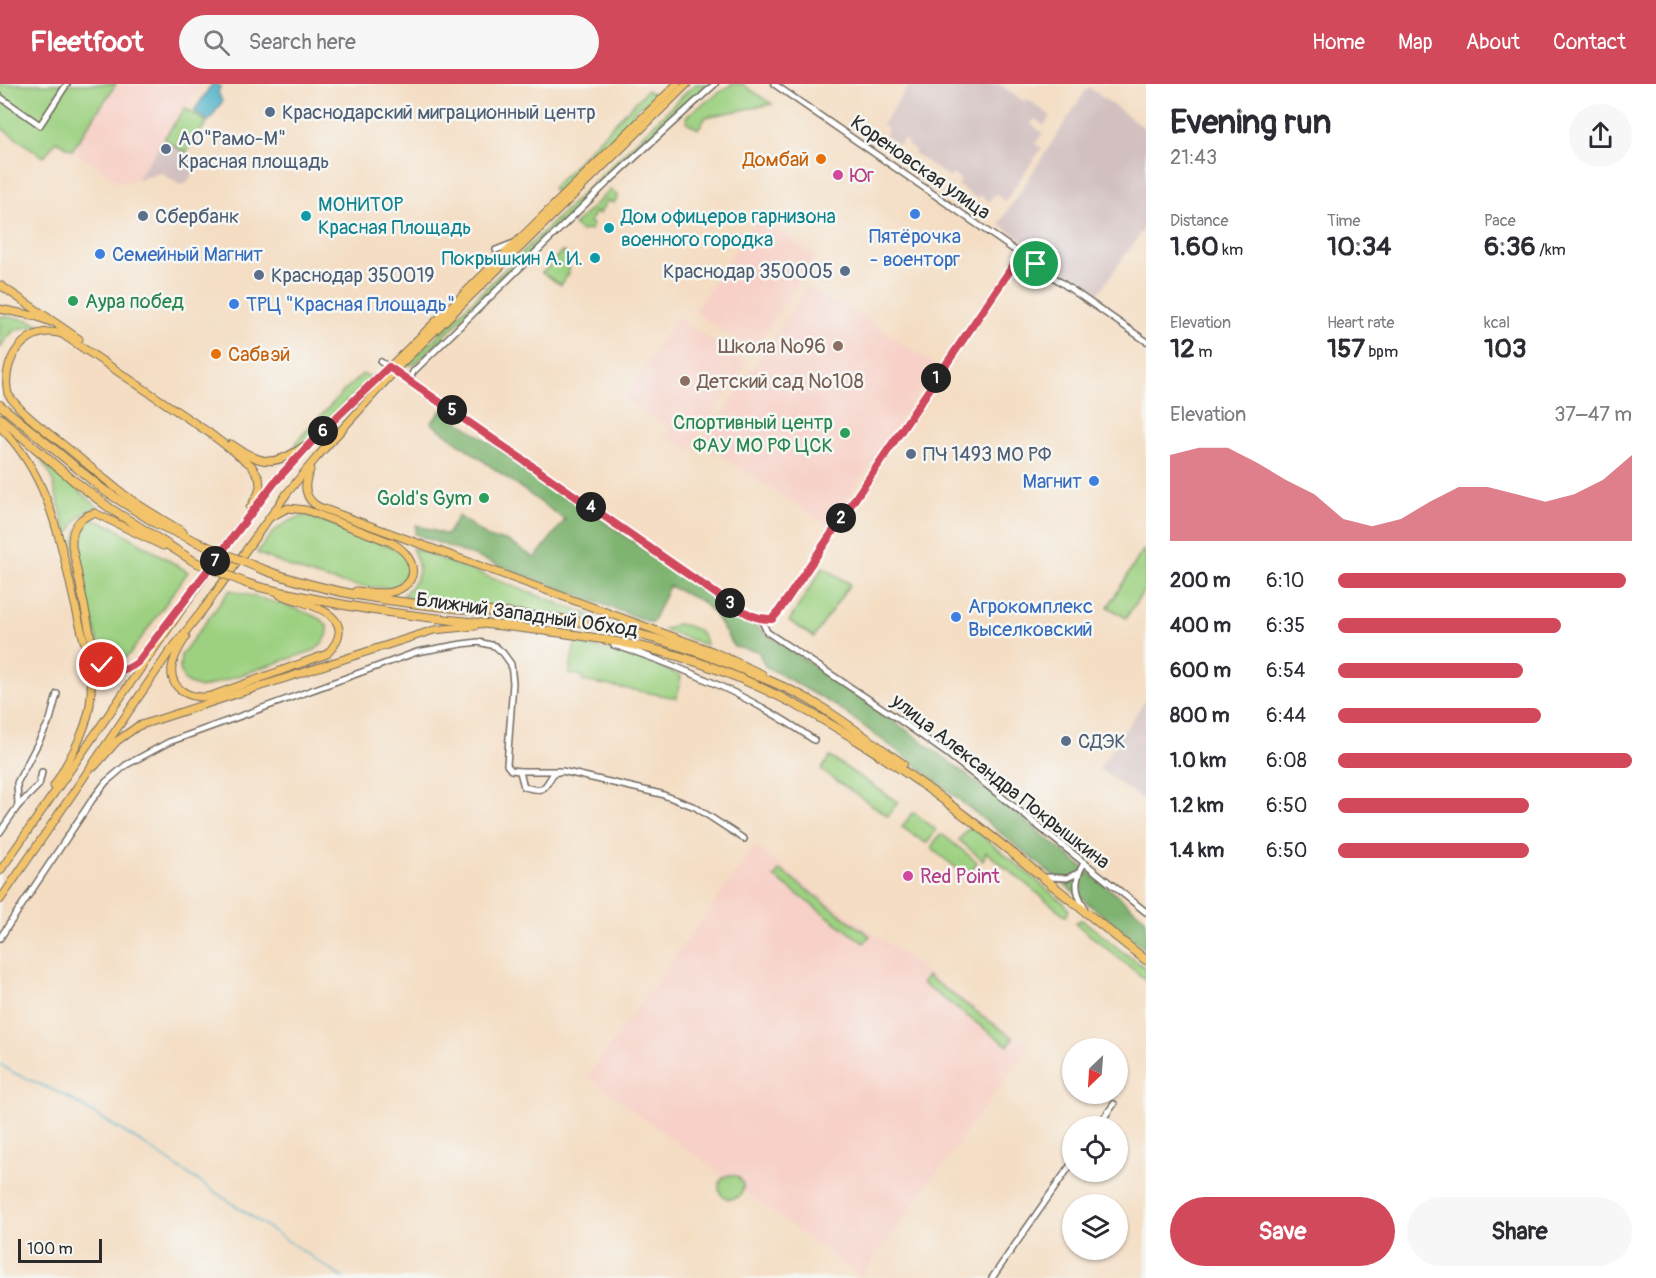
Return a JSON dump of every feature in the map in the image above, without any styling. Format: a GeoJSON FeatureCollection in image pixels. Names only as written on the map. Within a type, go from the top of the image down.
{"type":"FeatureCollection","features":[{"type":"Feature","properties":{"kind":"highway"},"geometry":{"type":"LineString","coordinates":[[0,405],[105,491],[157,524],[285,578],[372,599],[569,621],[646,636],[723,661],[790,689],[851,727],[939,791],[1146,954]]}},
{"type":"Feature","properties":{"kind":"highway","name":"Ближний Западный Обход"},"geometry":{"type":"LineString","coordinates":[[0,418],[42,455],[104,503],[185,557],[257,587],[382,611],[587,636],[684,657],[768,691],[847,735],[900,769],[994,838],[1146,960]]}},
{"type":"Feature","properties":{"kind":"main road"},"geometry":{"type":"LineString","coordinates":[[257,587],[326,611],[333,616],[338,638],[333,649],[322,657],[211,696],[190,696],[176,686],[172,676],[177,652],[264,524],[317,457],[392,369],[515,242],[677,84]]}},
{"type":"Feature","properties":{"kind":"main road"},"geometry":{"type":"LineString","coordinates":[[0,285],[251,457],[277,461],[296,452],[316,437],[392,369],[687,84]]}},
{"type":"Feature","properties":{"kind":"main road"},"geometry":{"type":"LineString","coordinates":[[0,309],[35,316],[74,335]]}},
{"type":"Feature","properties":{"kind":"main road"},"geometry":{"type":"LineString","coordinates":[[203,545],[126,495],[38,424],[14,401],[2,376],[4,364],[14,345],[34,333],[47,330],[62,334],[208,432],[251,465],[259,477],[258,494],[227,544]]}},
{"type":"Feature","properties":{"kind":"main road"},"geometry":{"type":"LineString","coordinates":[[0,427],[35,474],[47,497],[87,655],[91,682],[90,707],[80,736],[33,823]]}},
{"type":"Feature","properties":{"kind":"main road"},"geometry":{"type":"LineString","coordinates":[[0,871],[227,544],[274,483],[316,437]]}},
{"type":"Feature","properties":{"kind":"main road"},"geometry":{"type":"LineString","coordinates":[[317,457],[307,476],[305,488],[310,500],[319,507],[712,651],[741,663],[790,689]]}},
{"type":"Feature","properties":{"kind":"main road"},"geometry":{"type":"LineString","coordinates":[[264,524],[284,509],[306,510],[398,545],[407,553],[412,562],[411,576],[404,585],[396,590],[378,592],[328,590]]}},
{"type":"Feature","properties":{"kind":"main road"},"geometry":{"type":"LineString","coordinates":[[185,557],[100,514],[87,515],[78,522],[73,532],[72,546],[94,653],[100,663],[115,671],[124,670],[135,664],[201,581]]}},
{"type":"Feature","properties":{"kind":"main road"},"geometry":{"type":"LineString","coordinates":[[0,900],[168,654],[205,608]]}},
{"type":"Feature","properties":{"kind":"main road"},"geometry":{"type":"LineString","coordinates":[[68,798],[112,746],[138,726],[434,630],[500,625]]}},
{"type":"Feature","properties":{"kind":"street"},"geometry":{"type":"LineString","coordinates":[[0,97],[40,125],[67,84]]}},
{"type":"Feature","properties":{"kind":"street"},"geometry":{"type":"LineString","coordinates":[[410,381],[413,372],[474,311],[638,154],[715,84]]}},
{"type":"Feature","properties":{"kind":"street","name":"Кореновская улица"},"geometry":{"type":"LineString","coordinates":[[774,84],[1146,341]]}},
{"type":"Feature","properties":{"kind":"street"},"geometry":{"type":"LineString","coordinates":[[496,250],[515,242]]}},
{"type":"Feature","properties":{"kind":"street"},"geometry":{"type":"LineString","coordinates":[[761,620],[772,619],[779,611],[1021,254]]}},
{"type":"Feature","properties":{"kind":"street","name":"улица Александра Покрышкина"},"geometry":{"type":"LineString","coordinates":[[381,362],[725,600],[761,620],[767,632],[949,755],[1146,912]]}},
{"type":"Feature","properties":{"kind":"street"},"geometry":{"type":"LineString","coordinates":[[587,636],[679,667],[799,729],[814,740]]}},
{"type":"Feature","properties":{"kind":"street"},"geometry":{"type":"LineString","coordinates":[[0,938],[92,800],[106,782],[126,765],[169,742],[417,652],[478,642],[489,644],[503,653],[511,664],[513,683],[507,765],[511,770],[562,771],[650,791],[682,801],[708,814],[744,839]]}},
{"type":"Feature","properties":{"kind":"street"},"geometry":{"type":"LineString","coordinates":[[18,806],[17,783],[50,720],[57,694]]}},
{"type":"Feature","properties":{"kind":"street"},"geometry":{"type":"LineString","coordinates":[[520,771],[524,787],[544,789],[554,774],[562,771]]}},
{"type":"Feature","properties":{"kind":"street"},"geometry":{"type":"LineString","coordinates":[[0,832],[18,806],[39,784],[42,772]]}},
{"type":"Feature","properties":{"kind":"street"},"geometry":{"type":"LineString","coordinates":[[1084,863],[1078,873],[1076,885],[1079,898],[1084,906]]}},
{"type":"Feature","properties":{"kind":"street"},"geometry":{"type":"LineString","coordinates":[[1048,877],[1067,878],[1078,873]]}},
{"type":"Feature","properties":{"kind":"street"},"geometry":{"type":"LineString","coordinates":[[1105,1116],[1114,1104]]}},
{"type":"Feature","properties":{"kind":"street"},"geometry":{"type":"LineString","coordinates":[[992,1278],[1062,1177]]}},
{"type":"Feature","properties":{"kind":"shaded area"},"geometry":{"type":"Polygon","coordinates":[[[117,84],[202,84],[137,178],[121,183],[72,150],[117,84]]]}},
{"type":"Feature","properties":{"kind":"shaded area"},"geometry":{"type":"Polygon","coordinates":[[[910,84],[999,84],[1025,102],[1027,99],[1051,116],[1044,126],[1035,119],[1031,124],[1043,133],[1035,144],[1042,148],[1005,201],[995,194],[989,202],[980,195],[977,198],[958,186],[961,180],[953,174],[950,178],[914,153],[916,151],[906,144],[908,142],[904,139],[899,145],[885,135],[888,129],[882,125],[910,84]]]}},
{"type":"Feature","properties":{"kind":"shaded area"},"geometry":{"type":"Polygon","coordinates":[[[1088,87],[1146,129],[1146,226],[1098,294],[999,224],[1088,87]]]}},
{"type":"Feature","properties":{"kind":"shaded area"},"geometry":{"type":"Polygon","coordinates":[[[164,139],[200,163],[186,184],[180,185],[160,172],[137,178],[164,139]]]}},
{"type":"Feature","properties":{"kind":"shaded area"},"geometry":{"type":"Polygon","coordinates":[[[757,217],[816,256],[753,351],[694,312],[757,217]]]}},
{"type":"Feature","properties":{"kind":"shaded area"},"geometry":{"type":"Polygon","coordinates":[[[810,287],[837,305],[840,301],[935,365],[934,370],[829,526],[703,443],[806,288],[810,287]]]}},
{"type":"Feature","properties":{"kind":"shaded area","name":"Детский сад №108"},"geometry":{"type":"Polygon","coordinates":[[[677,317],[747,363],[689,450],[665,435],[669,429],[667,427],[623,399],[677,317]]]}},
{"type":"Feature","properties":{"kind":"shaded area"},"geometry":{"type":"Polygon","coordinates":[[[1146,699],[1146,802],[1099,769],[1146,699]]]}},
{"type":"Feature","properties":{"kind":"shaded area"},"geometry":{"type":"Polygon","coordinates":[[[755,847],[1029,1046],[861,1277],[587,1077],[755,847]]]}},
{"type":"Feature","properties":{"kind":"green space"},"geometry":{"type":"Polygon","coordinates":[[[0,84],[116,84],[72,150],[56,141],[44,157],[0,127],[0,84]]]}},
{"type":"Feature","properties":{"kind":"green space"},"geometry":{"type":"Polygon","coordinates":[[[695,84],[707,84],[701,95],[676,112],[414,365],[407,365],[695,84]]]}},
{"type":"Feature","properties":{"kind":"green space"},"geometry":{"type":"Polygon","coordinates":[[[732,84],[742,84],[772,104],[706,117],[698,129],[687,122],[686,117],[690,113],[732,84]]]}},
{"type":"Feature","properties":{"kind":"green space"},"geometry":{"type":"Polygon","coordinates":[[[647,90],[655,95],[653,102],[637,108],[629,123],[561,192],[555,191],[552,188],[647,90]]]}},
{"type":"Feature","properties":{"kind":"green space"},"geometry":{"type":"Polygon","coordinates":[[[185,108],[207,122],[186,153],[164,139],[185,108]]]}},
{"type":"Feature","properties":{"kind":"green space"},"geometry":{"type":"Polygon","coordinates":[[[610,190],[618,196],[614,203],[607,201],[599,214],[595,212],[589,222],[593,225],[590,230],[580,231],[574,225],[610,190]]]}},
{"type":"Feature","properties":{"kind":"green space"},"geometry":{"type":"Polygon","coordinates":[[[561,252],[565,252],[569,273],[561,285],[542,273],[561,252]]]}},
{"type":"Feature","properties":{"kind":"green space"},"geometry":{"type":"Polygon","coordinates":[[[0,316],[25,319],[44,326],[18,329],[8,336],[0,349],[0,316]]]}},
{"type":"Feature","properties":{"kind":"green space"},"geometry":{"type":"Polygon","coordinates":[[[362,374],[370,377],[375,375],[301,446],[282,456],[294,448],[298,440],[362,374]]]}},
{"type":"Feature","properties":{"kind":"green space"},"geometry":{"type":"Polygon","coordinates":[[[442,410],[915,736],[995,796],[1146,919],[1146,950],[911,761],[836,706],[765,666],[758,651],[734,647],[715,615],[701,601],[669,586],[652,623],[415,534],[416,525],[447,535],[458,516],[491,539],[506,540],[535,558],[565,520],[431,423],[442,410]]]}},
{"type":"Feature","properties":{"kind":"green space"},"geometry":{"type":"Polygon","coordinates":[[[39,457],[99,508],[83,514],[68,538],[51,475],[39,457]]]}},
{"type":"Feature","properties":{"kind":"green space"},"geometry":{"type":"Polygon","coordinates":[[[307,515],[399,550],[405,556],[409,569],[402,581],[395,587],[342,583],[290,567],[257,553],[283,524],[307,515]]]}},
{"type":"Feature","properties":{"kind":"green space"},"geometry":{"type":"Polygon","coordinates":[[[91,519],[112,526],[188,572],[130,654],[122,660],[100,651],[74,543],[78,529],[91,519]]]}},
{"type":"Feature","properties":{"kind":"green space"},"geometry":{"type":"Polygon","coordinates":[[[412,548],[600,619],[409,598],[403,595],[417,579],[419,569],[412,548]]]}},
{"type":"Feature","properties":{"kind":"green space"},"geometry":{"type":"Polygon","coordinates":[[[1143,550],[1146,552],[1146,587],[1126,618],[1108,607],[1143,550]]]}},
{"type":"Feature","properties":{"kind":"green space"},"geometry":{"type":"Polygon","coordinates":[[[823,567],[850,584],[814,637],[789,621],[823,567]]]}},
{"type":"Feature","properties":{"kind":"green space"},"geometry":{"type":"Polygon","coordinates":[[[230,590],[308,613],[324,622],[328,633],[315,650],[201,688],[189,684],[184,680],[180,669],[181,655],[230,590]]]}},
{"type":"Feature","properties":{"kind":"green space"},"geometry":{"type":"Polygon","coordinates":[[[677,624],[700,632],[706,645],[664,630],[677,624]]]}},
{"type":"Feature","properties":{"kind":"green space"},"geometry":{"type":"Polygon","coordinates":[[[575,643],[645,660],[681,676],[677,698],[582,681],[583,676],[569,674],[575,643]]]}},
{"type":"Feature","properties":{"kind":"green space"},"geometry":{"type":"Polygon","coordinates":[[[830,757],[898,802],[888,816],[821,770],[830,757]]]}},
{"type":"Feature","properties":{"kind":"green space"},"geometry":{"type":"Polygon","coordinates":[[[912,813],[935,829],[927,843],[902,827],[912,813]]]}},
{"type":"Feature","properties":{"kind":"green space"},"geometry":{"type":"Polygon","coordinates":[[[970,826],[1065,904],[1069,910],[1066,916],[986,852],[983,860],[959,840],[970,826]]]}},
{"type":"Feature","properties":{"kind":"green space"},"geometry":{"type":"Polygon","coordinates":[[[943,835],[977,862],[968,877],[932,849],[939,836],[943,835]]]}},
{"type":"Feature","properties":{"kind":"green space"},"geometry":{"type":"Polygon","coordinates":[[[780,870],[870,936],[864,943],[774,877],[780,870]]]}},
{"type":"Feature","properties":{"kind":"green space"},"geometry":{"type":"Polygon","coordinates":[[[1080,920],[1146,968],[1146,980],[1075,923],[1080,920]]]}},
{"type":"Feature","properties":{"kind":"green space"},"geometry":{"type":"Polygon","coordinates":[[[927,976],[1013,1038],[1008,1046],[922,983],[927,976]]]}},
{"type":"Feature","properties":{"kind":"green space"},"geometry":{"type":"Polygon","coordinates":[[[731,1175],[736,1176],[742,1182],[742,1192],[736,1198],[731,1199],[726,1198],[720,1192],[719,1187],[720,1182],[726,1176],[731,1175]]]}},
{"type":"Feature","properties":{"kind":"water"},"geometry":{"type":"Polygon","coordinates":[[[212,84],[221,86],[218,91],[222,102],[209,121],[194,111],[212,84]]]}},
{"type":"Feature","properties":{"kind":"waterway"},"geometry":{"type":"LineString","coordinates":[[0,1064],[12,1072],[64,1095],[145,1145],[343,1278]]}},
{"type":"Feature","properties":{"kind":"place","name":"Краснодарский миграционный центр"},"geometry":{"type":"Point","coordinates":[270,112]}},
{"type":"Feature","properties":{"kind":"place","name":"АО\"Рамо-М\" Красная площадь"},"geometry":{"type":"Point","coordinates":[166,149]}},
{"type":"Feature","properties":{"kind":"place","name":"Домбай"},"geometry":{"type":"Point","coordinates":[821,159]}},
{"type":"Feature","properties":{"kind":"place","name":"Юг"},"geometry":{"type":"Point","coordinates":[838,175]}},
{"type":"Feature","properties":{"kind":"place","name":"Пятёрочка - военторг"},"geometry":{"type":"Point","coordinates":[915,214]}},
{"type":"Feature","properties":{"kind":"place","name":"Сбербанк"},"geometry":{"type":"Point","coordinates":[143,216]}},
{"type":"Feature","properties":{"kind":"place","name":"МОНИТОР Красная Площадь"},"geometry":{"type":"Point","coordinates":[306,216]}},
{"type":"Feature","properties":{"kind":"place","name":"Дом офицеров гарнизона военного городка"},"geometry":{"type":"Point","coordinates":[609,228]}},
{"type":"Feature","properties":{"kind":"place","name":"Семейный Магнит"},"geometry":{"type":"Point","coordinates":[100,254]}},
{"type":"Feature","properties":{"kind":"place","name":"Покрышкин А. И."},"geometry":{"type":"Point","coordinates":[595,258]}},
{"type":"Feature","properties":{"kind":"place","name":"Краснодар 350005"},"geometry":{"type":"Point","coordinates":[845,271]}},
{"type":"Feature","properties":{"kind":"place","name":"Краснодар 350019"},"geometry":{"type":"Point","coordinates":[259,275]}},
{"type":"Feature","properties":{"kind":"place","name":"Аура побед"},"geometry":{"type":"Point","coordinates":[73,301]}},
{"type":"Feature","properties":{"kind":"place","name":"ТРЦ \"Красная Площадь\""},"geometry":{"type":"Point","coordinates":[234,304]}},
{"type":"Feature","properties":{"kind":"place","name":"Школа №96"},"geometry":{"type":"Point","coordinates":[838,346]}},
{"type":"Feature","properties":{"kind":"place","name":"Сабвэй"},"geometry":{"type":"Point","coordinates":[216,354]}},
{"type":"Feature","properties":{"kind":"place","name":"Детский сад №108"},"geometry":{"type":"Point","coordinates":[685,381]}},
{"type":"Feature","properties":{"kind":"place","name":"Спортивный центр ФАУ МО РФ ЦСК"},"geometry":{"type":"Point","coordinates":[845,433]}},
{"type":"Feature","properties":{"kind":"place","name":"ПЧ 1493 МО РФ"},"geometry":{"type":"Point","coordinates":[911,454]}},
{"type":"Feature","properties":{"kind":"place","name":"Магнит"},"geometry":{"type":"Point","coordinates":[1094,481]}},
{"type":"Feature","properties":{"kind":"place","name":"Gold's Gym"},"geometry":{"type":"Point","coordinates":[484,498]}},
{"type":"Feature","properties":{"kind":"place","name":"Агрокомплекс Выселковский"},"geometry":{"type":"Point","coordinates":[956,617]}},
{"type":"Feature","properties":{"kind":"place","name":"СДЭК"},"geometry":{"type":"Point","coordinates":[1066,741]}},
{"type":"Feature","properties":{"kind":"place","name":"Red Point"},"geometry":{"type":"Point","coordinates":[908,876]}},
{"type":"Feature","properties":{"kind":"route"},"geometry":{"type":"LineString","coordinates":[[102,665],[115,671],[130,668],[138,662],[274,483],[316,437],[389,367],[725,600],[761,620],[772,619],[1021,254],[1036,264]]}}]}
